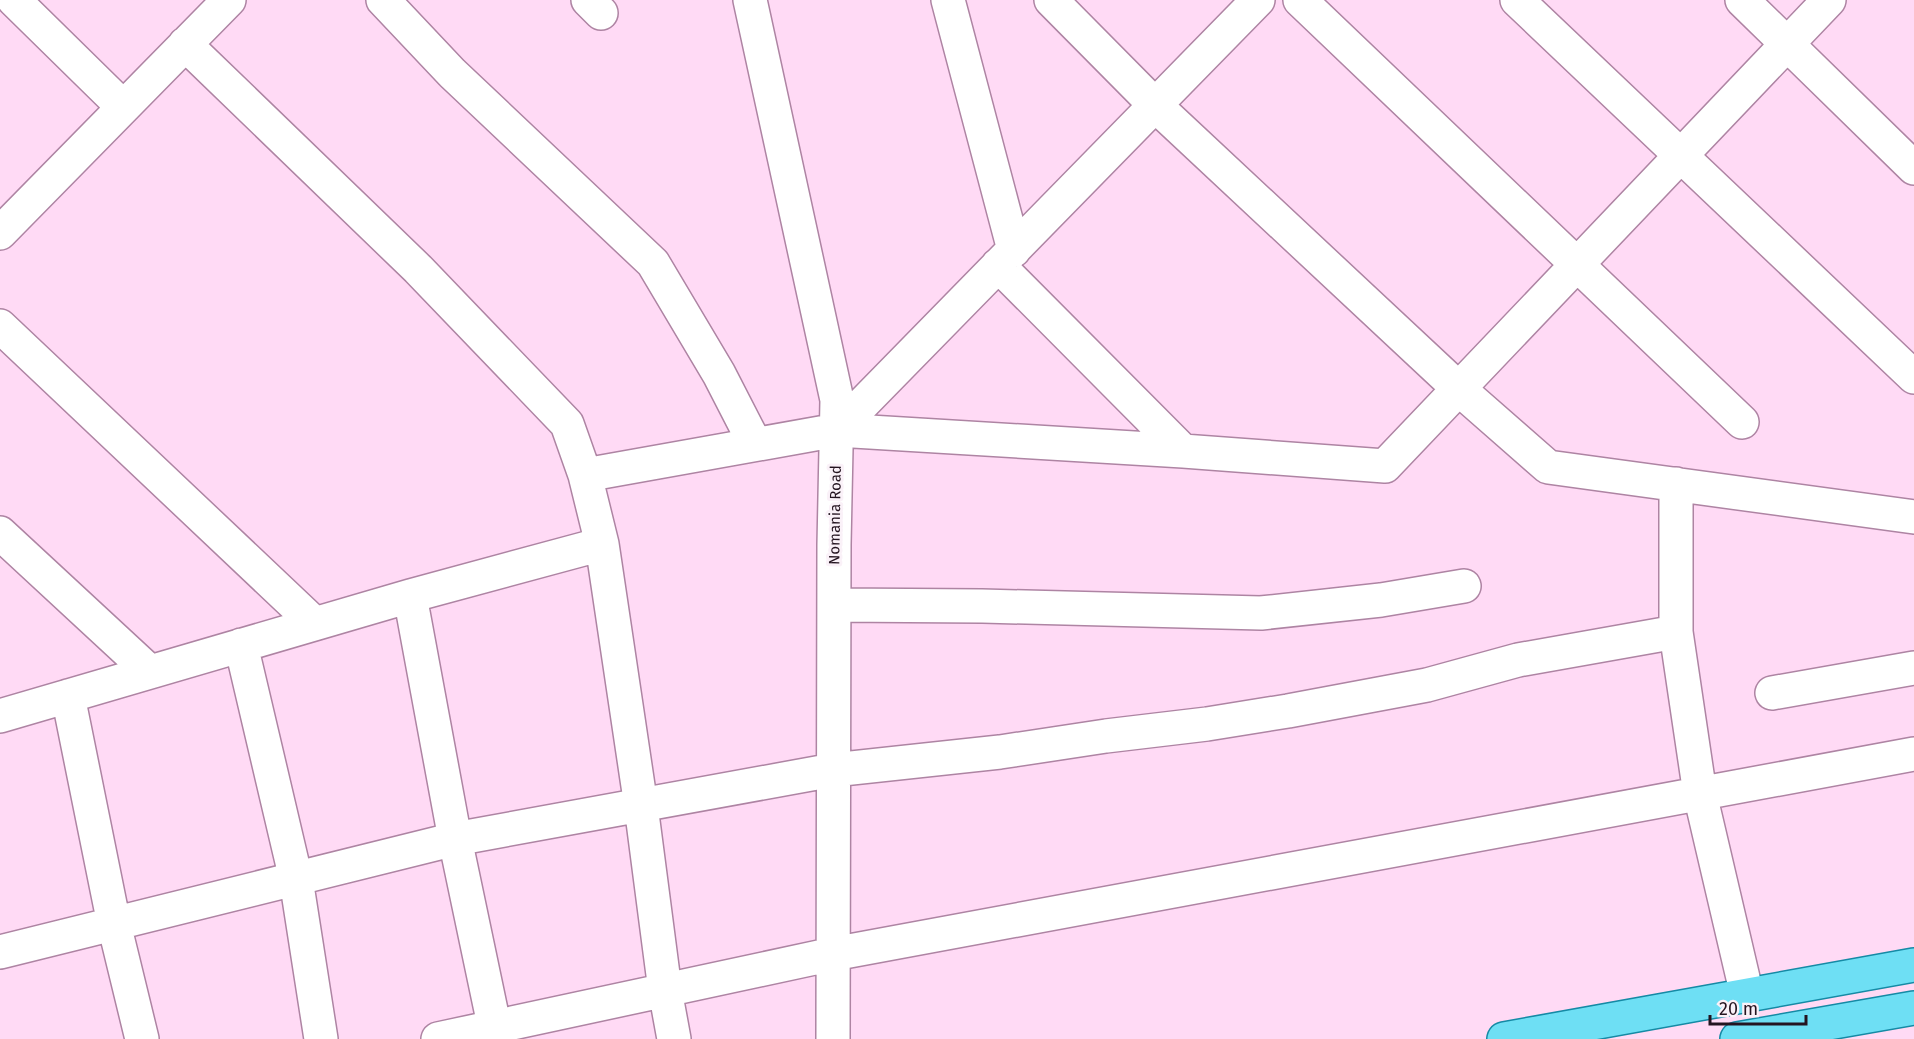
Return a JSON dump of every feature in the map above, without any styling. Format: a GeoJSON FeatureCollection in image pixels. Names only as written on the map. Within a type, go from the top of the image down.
{"type":"FeatureCollection","features":[{"type":"Feature","properties":{"kind":"main road"},"geometry":{"type":"LineString","coordinates":[[1504,1039],[1914,965]]}},
{"type":"Feature","properties":{"kind":"main road"},"geometry":{"type":"LineString","coordinates":[[1737,1039],[1839,1031],[1914,1008]]}},
{"type":"Feature","properties":{"kind":"street"},"geometry":{"type":"LineString","coordinates":[[0,6],[6,0]]}},
{"type":"Feature","properties":{"kind":"street"},"geometry":{"type":"LineString","coordinates":[[14,0],[123,107]]}},
{"type":"Feature","properties":{"kind":"street"},"geometry":{"type":"LineString","coordinates":[[7,214],[123,107],[229,0]]}},
{"type":"Feature","properties":{"kind":"street"},"geometry":{"type":"LineString","coordinates":[[383,0],[452,73],[652,263],[719,374],[755,444]]}},
{"type":"Feature","properties":{"kind":"street","name":"Nomania Road"},"geometry":{"type":"LineString","coordinates":[[750,0],[837,399],[833,1039]]}},
{"type":"Feature","properties":{"kind":"street"},"geometry":{"type":"LineString","coordinates":[[948,0],[1006,258],[1183,451]]}},
{"type":"Feature","properties":{"kind":"street"},"geometry":{"type":"LineString","coordinates":[[1051,0],[1155,105],[1459,389],[1548,466],[1914,518]]}},
{"type":"Feature","properties":{"kind":"street"},"geometry":{"type":"LineString","coordinates":[[837,430],[1258,0]]}},
{"type":"Feature","properties":{"kind":"street"},"geometry":{"type":"LineString","coordinates":[[1300,0],[1742,422]]}},
{"type":"Feature","properties":{"kind":"street"},"geometry":{"type":"LineString","coordinates":[[1517,0],[1914,376]]}},
{"type":"Feature","properties":{"kind":"street"},"geometry":{"type":"LineString","coordinates":[[1742,0],[1914,168]]}},
{"type":"Feature","properties":{"kind":"street"},"geometry":{"type":"LineString","coordinates":[[585,475],[837,430],[1385,466],[1829,0]]}},
{"type":"Feature","properties":{"kind":"street"},"geometry":{"type":"LineString","coordinates":[[185,44],[418,269],[567,424],[585,475],[602,544],[641,806],[665,990],[674,1039]]}},
{"type":"Feature","properties":{"kind":"street"},"geometry":{"type":"LineString","coordinates":[[0,326],[314,623]]}},
{"type":"Feature","properties":{"kind":"street"},"geometry":{"type":"LineString","coordinates":[[1676,484],[1676,632],[1700,794],[1747,995]]}},
{"type":"Feature","properties":{"kind":"street"},"geometry":{"type":"LineString","coordinates":[[0,533],[149,671]]}},
{"type":"Feature","properties":{"kind":"street"},"geometry":{"type":"LineString","coordinates":[[0,716],[314,623],[602,544]]}},
{"type":"Feature","properties":{"kind":"street"},"geometry":{"type":"LineString","coordinates":[[834,605],[1261,613],[1381,600],[1464,586]]}},
{"type":"Feature","properties":{"kind":"street"},"geometry":{"type":"LineString","coordinates":[[410,596],[455,839],[496,1033]]}},
{"type":"Feature","properties":{"kind":"street"},"geometry":{"type":"LineString","coordinates":[[0,952],[455,839],[833,770],[1000,752],[1207,724],[1428,685],[1518,660],[1676,632]]}},
{"type":"Feature","properties":{"kind":"street"},"geometry":{"type":"LineString","coordinates":[[242,645],[296,879],[321,1039]]}},
{"type":"Feature","properties":{"kind":"street"},"geometry":{"type":"LineString","coordinates":[[1772,693],[1914,668]]}},
{"type":"Feature","properties":{"kind":"street"},"geometry":{"type":"LineString","coordinates":[[68,696],[114,924],[142,1039]]}},
{"type":"Feature","properties":{"kind":"street"},"geometry":{"type":"LineString","coordinates":[[438,1039],[496,1033],[665,990],[833,954],[1914,754]]}}]}
